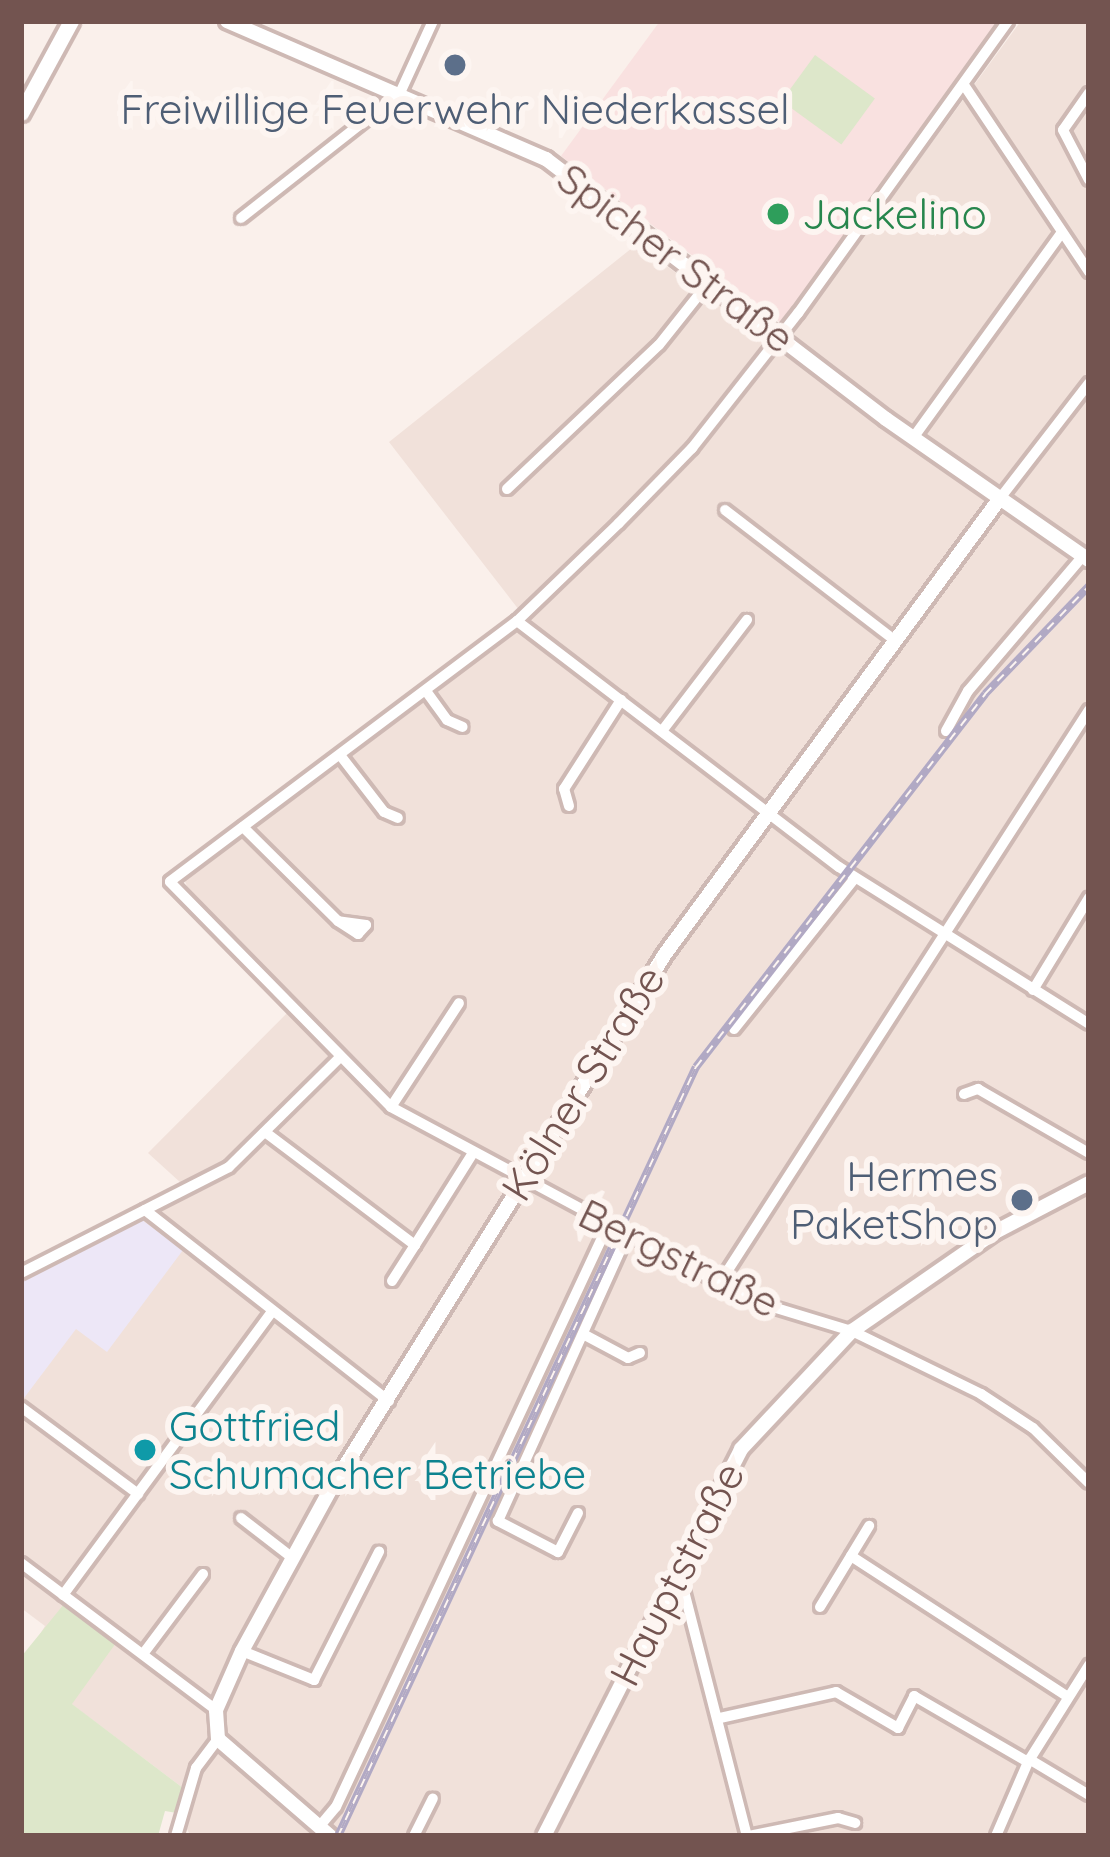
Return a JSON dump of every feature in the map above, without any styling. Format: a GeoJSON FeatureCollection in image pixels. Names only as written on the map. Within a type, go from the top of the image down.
{"type":"FeatureCollection","features":[{"type":"Feature","properties":{"kind":"main road"},"geometry":{"type":"LineString","coordinates":[[21,113],[71,21]]}},
{"type":"Feature","properties":{"kind":"street","name":"Spicher Straße"},"geometry":{"type":"LineString","coordinates":[[227,21],[546,159],[913,438],[1086,558]]}},
{"type":"Feature","properties":{"kind":"street"},"geometry":{"type":"LineString","coordinates":[[242,218],[400,93],[434,21]]}},
{"type":"Feature","properties":{"kind":"street"},"geometry":{"type":"LineString","coordinates":[[338,921],[244,827],[517,620],[692,448],[780,336],[1008,21]]}},
{"type":"Feature","properties":{"kind":"street"},"geometry":{"type":"LineString","coordinates":[[964,85],[1089,272]]}},
{"type":"Feature","properties":{"kind":"street"},"geometry":{"type":"LineString","coordinates":[[1089,93],[1063,130],[1089,180]]}},
{"type":"Feature","properties":{"kind":"street"},"geometry":{"type":"LineString","coordinates":[[913,438],[1062,232]]}},
{"type":"Feature","properties":{"kind":"street"},"geometry":{"type":"LineString","coordinates":[[507,489],[659,345],[709,282]]}},
{"type":"Feature","properties":{"kind":"street","name":"Kölner Straße"},"geometry":{"type":"LineString","coordinates":[[218,1739],[216,1710],[290,1556],[524,1180],[764,810],[1089,383]]}},
{"type":"Feature","properties":{"kind":"street"},"geometry":{"type":"LineString","coordinates":[[725,511],[893,639]]}},
{"type":"Feature","properties":{"kind":"street"},"geometry":{"type":"LineString","coordinates":[[946,731],[968,691],[1086,558]]}},
{"type":"Feature","properties":{"kind":"street"},"geometry":{"type":"LineString","coordinates":[[517,620],[855,878],[1089,1024]]}},
{"type":"Feature","properties":{"kind":"street"},"geometry":{"type":"LineString","coordinates":[[662,731],[747,620]]}},
{"type":"Feature","properties":{"kind":"street"},"geometry":{"type":"LineString","coordinates":[[425,691],[447,721],[463,727]]}},
{"type":"Feature","properties":{"kind":"street"},"geometry":{"type":"LineString","coordinates":[[569,806],[564,789],[621,700]]}},
{"type":"Feature","properties":{"kind":"street"},"geometry":{"type":"LineString","coordinates":[[719,1285],[1089,710]]}},
{"type":"Feature","properties":{"kind":"street"},"geometry":{"type":"LineString","coordinates":[[340,755],[384,812],[398,818]]}},
{"type":"Feature","properties":{"kind":"street","name":"Bergstraße"},"geometry":{"type":"LineString","coordinates":[[244,827],[170,882],[391,1107],[719,1285],[852,1331],[981,1394],[1033,1428],[1089,1483]]}},
{"type":"Feature","properties":{"kind":"street"},"geometry":{"type":"LineString","coordinates":[[734,1029],[855,878]]}},
{"type":"Feature","properties":{"kind":"street"},"geometry":{"type":"LineString","coordinates":[[1033,990],[1089,898]]}},
{"type":"Feature","properties":{"kind":"street"},"geometry":{"type":"LineString","coordinates":[[391,1107],[459,1003]]}},
{"type":"Feature","properties":{"kind":"street"},"geometry":{"type":"LineString","coordinates":[[21,1273],[229,1167],[339,1058]]}},
{"type":"Feature","properties":{"kind":"street"},"geometry":{"type":"LineString","coordinates":[[964,1094],[978,1089],[1089,1153]]}},
{"type":"Feature","properties":{"kind":"street"},"geometry":{"type":"LineString","coordinates":[[265,1132],[416,1245]]}},
{"type":"Feature","properties":{"kind":"street"},"geometry":{"type":"LineString","coordinates":[[392,1281],[473,1153]]}},
{"type":"Feature","properties":{"kind":"street","name":"Hauptstraße"},"geometry":{"type":"LineString","coordinates":[[544,1836],[741,1450],[852,1331],[994,1232],[1089,1183]]}},
{"type":"Feature","properties":{"kind":"street"},"geometry":{"type":"LineString","coordinates":[[145,1210],[389,1401]]}},
{"type":"Feature","properties":{"kind":"street"},"geometry":{"type":"LineString","coordinates":[[176,1836],[196,1768],[218,1739],[324,1832],[608,1225]]}},
{"type":"Feature","properties":{"kind":"street"},"geometry":{"type":"LineString","coordinates":[[578,1514],[558,1552],[498,1522],[627,1235]]}},
{"type":"Feature","properties":{"kind":"street"},"geometry":{"type":"LineString","coordinates":[[62,1595],[272,1312]]}},
{"type":"Feature","properties":{"kind":"street"},"geometry":{"type":"LineString","coordinates":[[584,1334],[628,1358],[640,1353]]}},
{"type":"Feature","properties":{"kind":"street"},"geometry":{"type":"LineString","coordinates":[[21,1429],[26,1410],[138,1494]]}},
{"type":"Feature","properties":{"kind":"street"},"geometry":{"type":"LineString","coordinates":[[241,1518],[290,1556]]}},
{"type":"Feature","properties":{"kind":"street"},"geometry":{"type":"LineString","coordinates":[[820,1607],[869,1526]]}},
{"type":"Feature","properties":{"kind":"street"},"geometry":{"type":"LineString","coordinates":[[242,1651],[314,1680],[379,1552]]}},
{"type":"Feature","properties":{"kind":"street"},"geometry":{"type":"LineString","coordinates":[[851,1556],[1066,1695]]}},
{"type":"Feature","properties":{"kind":"street"},"geometry":{"type":"LineString","coordinates":[[21,1563],[216,1710]]}},
{"type":"Feature","properties":{"kind":"street"},"geometry":{"type":"LineString","coordinates":[[143,1654],[203,1574]]}},
{"type":"Feature","properties":{"kind":"street"},"geometry":{"type":"LineString","coordinates":[[672,1580],[684,1591],[748,1836],[838,1818],[855,1822]]}},
{"type":"Feature","properties":{"kind":"street"},"geometry":{"type":"LineString","coordinates":[[995,1836],[1028,1761],[1089,1665]]}},
{"type":"Feature","properties":{"kind":"street"},"geometry":{"type":"LineString","coordinates":[[720,1718],[836,1692],[898,1728],[914,1696],[1089,1795]]}},
{"type":"Feature","properties":{"kind":"street"},"geometry":{"type":"LineString","coordinates":[[414,1836],[434,1798]]}},
{"type":"Feature","properties":{"kind":"shaded area"},"geometry":{"type":"Polygon","coordinates":[[[660,21],[1000,21],[781,323],[561,156],[660,21]]]}},
{"type":"Feature","properties":{"kind":"shaded area"},"geometry":{"type":"Polygon","coordinates":[[[1021,21],[1089,21],[1089,1836],[191,1836],[177,1813],[183,1788],[21,1666],[45,1626],[21,1608],[21,1277],[192,1193],[148,1153],[295,1005],[194,903],[184,879],[519,610],[389,442],[637,244],[780,350],[1021,21]]]}},
{"type":"Feature","properties":{"kind":"shaded area"},"geometry":{"type":"Polygon","coordinates":[[[138,1217],[183,1250],[107,1352],[76,1329],[21,1402],[21,1277],[138,1217]]]}},
{"type":"Feature","properties":{"kind":"green space"},"geometry":{"type":"Polygon","coordinates":[[[815,55],[875,98],[841,145],[781,101],[815,55]]]}},
{"type":"Feature","properties":{"kind":"green space"},"geometry":{"type":"Polygon","coordinates":[[[64,1604],[116,1643],[72,1704],[183,1788],[177,1813],[165,1811],[158,1836],[21,1836],[21,1657],[64,1604]]]}},
{"type":"Feature","properties":{"kind":"railway"},"geometry":{"type":"LineString","coordinates":[[338,1836],[696,1067],[985,694],[1089,586]]}},
{"type":"Feature","properties":{"kind":"place","name":"Freiwillige Feuerwehr Niederkassel"},"geometry":{"type":"Point","coordinates":[455,65]}},
{"type":"Feature","properties":{"kind":"place","name":"Jackelino"},"geometry":{"type":"Point","coordinates":[778,214]}},
{"type":"Feature","properties":{"kind":"place","name":"Hermes PaketShop"},"geometry":{"type":"Point","coordinates":[1022,1200]}},
{"type":"Feature","properties":{"kind":"place","name":"Gottfried Schumacher Betriebe"},"geometry":{"type":"Point","coordinates":[145,1450]}}]}
